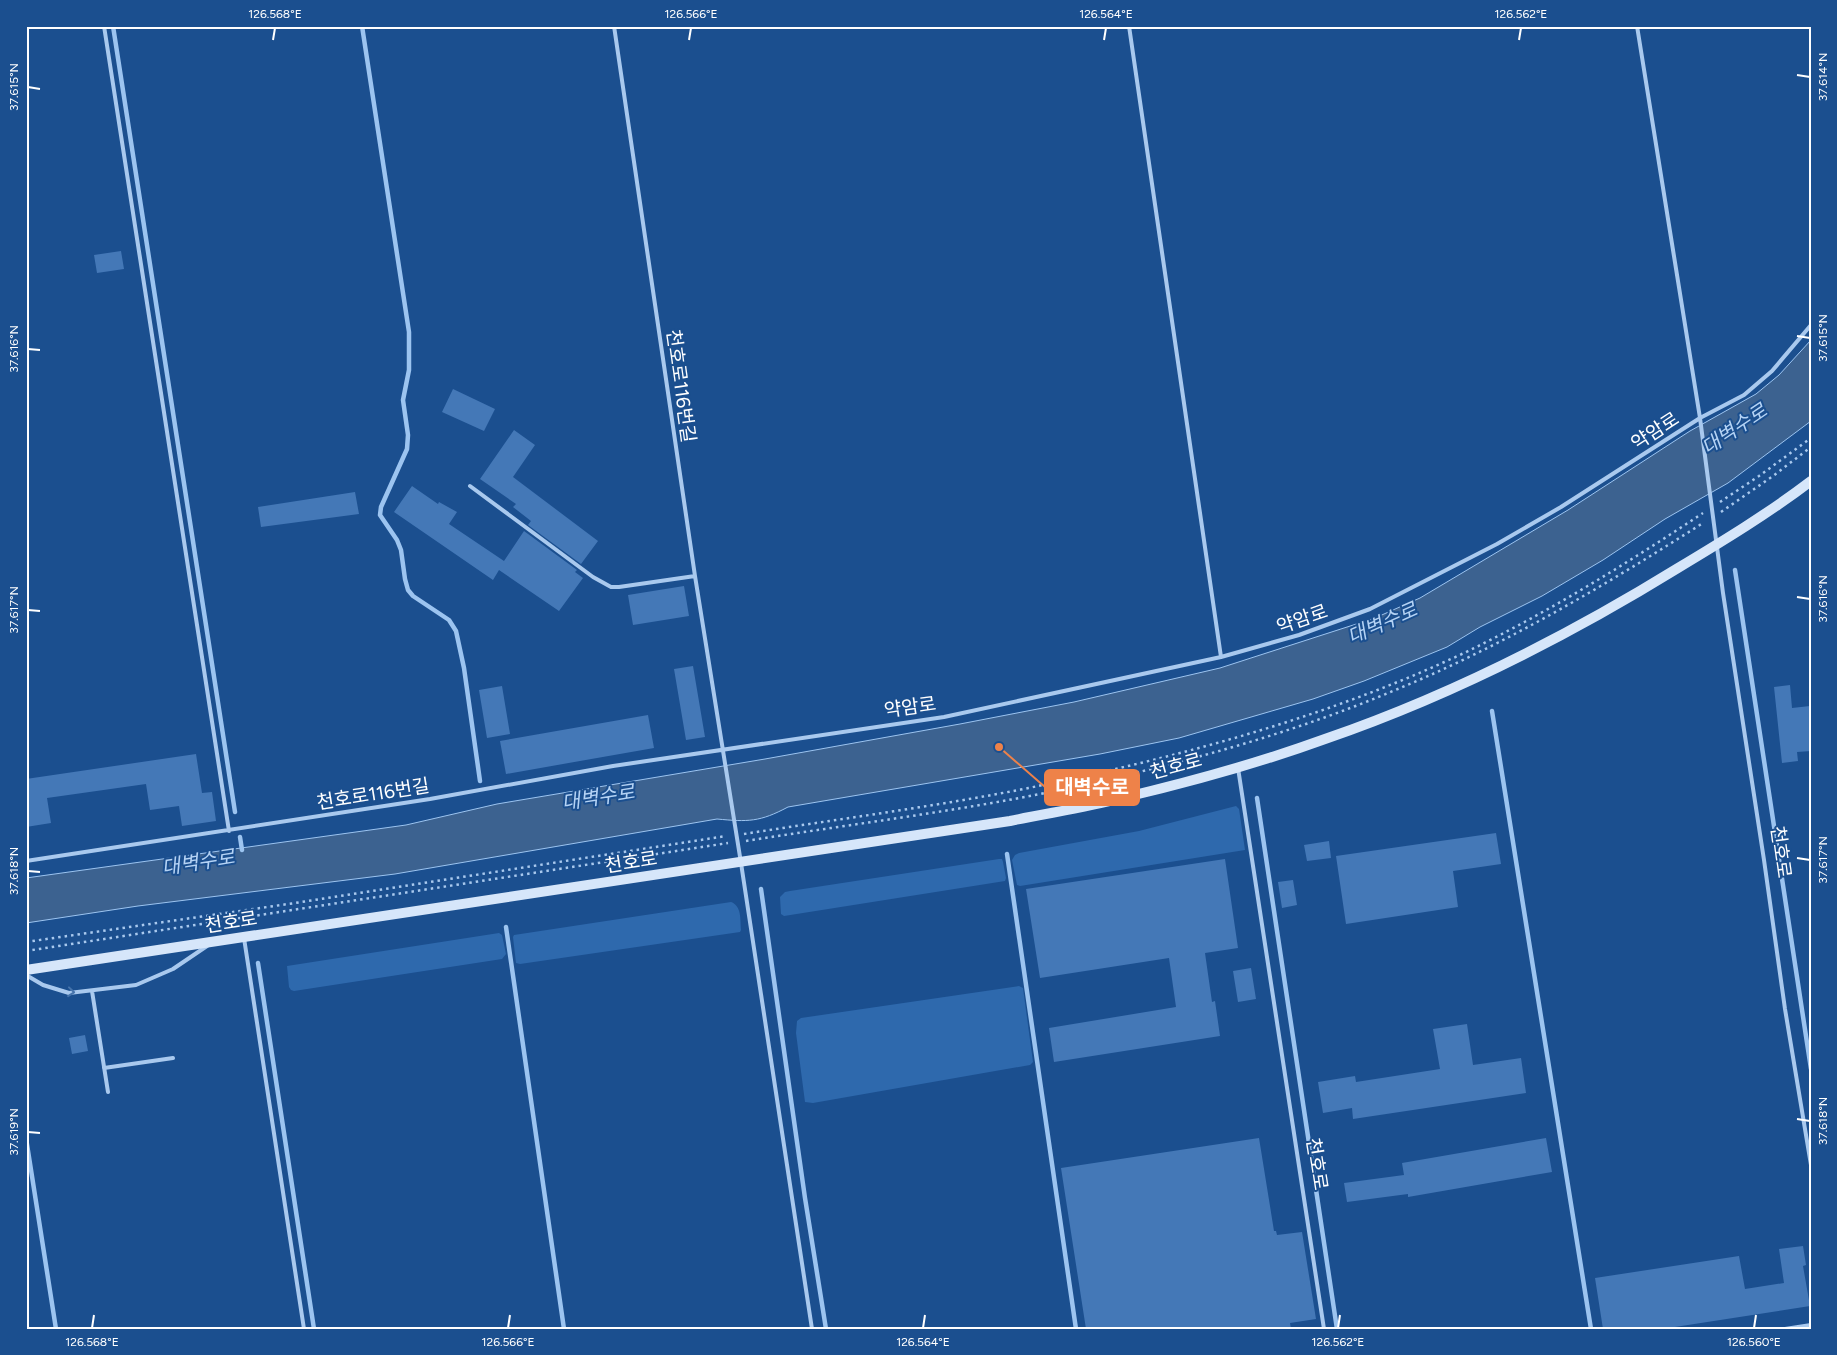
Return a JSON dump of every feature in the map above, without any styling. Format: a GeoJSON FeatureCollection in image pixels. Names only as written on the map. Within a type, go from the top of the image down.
{"type":"FeatureCollection","features":[{"type":"Feature","properties":{"kind":"street","name":"천호로"},"geometry":{"type":"LineString","coordinates":[[26,970],[1010,821],[1120,799],[1238,767],[1325,740],[1412,706],[1496,669],[1569,632],[1716,545],[1811,481]]}},
{"type":"Feature","properties":{"kind":"lane"},"geometry":{"type":"LineString","coordinates":[[104,26],[229,831]]}},
{"type":"Feature","properties":{"kind":"lane","name":"천호로116번길"},"geometry":{"type":"LineString","coordinates":[[614,26],[695,576],[738,842],[812,1329]]}},
{"type":"Feature","properties":{"kind":"lane"},"geometry":{"type":"LineString","coordinates":[[1129,26],[1222,657]]}},
{"type":"Feature","properties":{"kind":"lane"},"geometry":{"type":"LineString","coordinates":[[1637,26],[1701,423],[1716,545]]}},
{"type":"Feature","properties":{"kind":"lane","name":"약암로"},"geometry":{"type":"LineString","coordinates":[[723,752],[952,715],[1222,657],[1258,648],[1341,620],[1401,594],[1497,544],[1561,507],[1700,418],[1744,395],[1772,371],[1811,325]]}},
{"type":"Feature","properties":{"kind":"lane"},"geometry":{"type":"LineString","coordinates":[[470,486],[593,577],[611,587],[695,576]]}},
{"type":"Feature","properties":{"kind":"lane","name":"천호로"},"geometry":{"type":"LineString","coordinates":[[1716,545],[1785,1009],[1811,1165]]}},
{"type":"Feature","properties":{"kind":"lane","name":"천호로116번길"},"geometry":{"type":"LineString","coordinates":[[26,862],[420,801],[550,777],[723,752]]}},
{"type":"Feature","properties":{"kind":"lane","name":"천호로"},"geometry":{"type":"LineString","coordinates":[[1238,767],[1324,1329]]}},
{"type":"Feature","properties":{"kind":"lane"},"geometry":{"type":"LineString","coordinates":[[244,937],[304,1329]]}},
{"type":"Feature","properties":{"kind":"lane"},"geometry":{"type":"LineString","coordinates":[[26,976],[44,985],[69,993],[144,982],[173,969],[211,942]]}},
{"type":"Feature","properties":{"kind":"lane"},"geometry":{"type":"LineString","coordinates":[[92,991],[108,1092]]}},
{"type":"Feature","properties":{"kind":"lane"},"geometry":{"type":"LineString","coordinates":[[104,1068],[172,1058]]}},
{"type":"Feature","properties":{"kind":"lane"},"geometry":{"type":"LineString","coordinates":[[1785,1329],[1811,1325]]}},
{"type":"Feature","properties":{"kind":"path"},"geometry":{"type":"LineString","coordinates":[[26,942],[295,903],[1047,784],[1192,749],[1281,724],[1385,687],[1481,644],[1559,603],[1759,476],[1811,438]]}},
{"type":"Feature","properties":{"kind":"path"},"geometry":{"type":"LineString","coordinates":[[26,951],[993,802],[1064,789],[1210,753],[1292,728],[1392,692],[1512,636],[1592,591],[1712,517],[1811,447]]}},
{"type":"Feature","properties":{"kind":"shaded area"},"geometry":{"type":"Polygon","coordinates":[[[1236,806],[1239,809],[1245,850],[1017,885],[1012,860],[1019,853],[1139,831],[1236,806]]]}},
{"type":"Feature","properties":{"kind":"shaded area"},"geometry":{"type":"Polygon","coordinates":[[[1002,859],[1003,862],[1005,881],[784,916],[781,914],[780,897],[785,892],[1002,859]]]}},
{"type":"Feature","properties":{"kind":"shaded area"},"geometry":{"type":"Polygon","coordinates":[[[731,902],[739,910],[740,932],[520,964],[516,963],[514,935],[731,902]]]}},
{"type":"Feature","properties":{"kind":"shaded area"},"geometry":{"type":"Polygon","coordinates":[[[499,933],[502,935],[506,954],[502,959],[294,991],[289,987],[287,966],[499,933]]]}},
{"type":"Feature","properties":{"kind":"shaded area"},"geometry":{"type":"Polygon","coordinates":[[[1019,986],[1023,988],[1033,1062],[1030,1065],[813,1103],[805,1102],[796,1033],[797,1021],[801,1018],[1019,986]]]}},
{"type":"Feature","properties":{"kind":"water"},"geometry":{"type":"Polygon","coordinates":[[[1811,340],[1811,421],[1728,483],[1665,519],[1603,560],[1542,596],[1480,627],[1447,647],[1364,681],[1313,699],[1179,738],[1100,754],[788,807],[769,816],[754,820],[717,819],[395,874],[138,906],[26,923],[26,878],[406,825],[497,804],[960,724],[1074,702],[1220,668],[1375,618],[1420,598],[1568,510],[1690,431],[1756,394],[1779,375],[1811,340]]]}},
{"type":"Feature","properties":{"kind":"building"},"geometry":{"type":"Polygon","coordinates":[[[121,251],[124,269],[97,273],[94,255],[121,251]]]}},
{"type":"Feature","properties":{"kind":"building"},"geometry":{"type":"Polygon","coordinates":[[[453,389],[495,409],[484,431],[442,412],[453,389]]]}},
{"type":"Feature","properties":{"kind":"building"},"geometry":{"type":"Polygon","coordinates":[[[514,430],[535,445],[513,477],[598,541],[581,564],[528,525],[531,521],[513,507],[516,504],[480,479],[514,430]]]}},
{"type":"Feature","properties":{"kind":"building"},"geometry":{"type":"Polygon","coordinates":[[[412,486],[438,504],[439,502],[457,512],[449,524],[504,561],[524,531],[577,570],[575,572],[583,578],[559,611],[499,570],[493,580],[394,512],[412,486]]]}},
{"type":"Feature","properties":{"kind":"building"},"geometry":{"type":"Polygon","coordinates":[[[355,492],[359,514],[261,527],[258,507],[355,492]]]}},
{"type":"Feature","properties":{"kind":"building"},"geometry":{"type":"Polygon","coordinates":[[[684,586],[689,616],[633,625],[628,595],[684,586]]]}},
{"type":"Feature","properties":{"kind":"building"},"geometry":{"type":"Polygon","coordinates":[[[693,666],[705,737],[686,740],[674,669],[693,666]]]}},
{"type":"Feature","properties":{"kind":"building"},"geometry":{"type":"Polygon","coordinates":[[[1790,685],[1792,708],[1810,706],[1811,751],[1797,752],[1798,761],[1782,763],[1774,687],[1790,685]]]}},
{"type":"Feature","properties":{"kind":"building"},"geometry":{"type":"Polygon","coordinates":[[[502,686],[510,734],[487,738],[479,690],[502,686]]]}},
{"type":"Feature","properties":{"kind":"building"},"geometry":{"type":"Polygon","coordinates":[[[648,715],[654,748],[506,774],[500,741],[648,715]]]}},
{"type":"Feature","properties":{"kind":"building"},"geometry":{"type":"Polygon","coordinates":[[[196,754],[202,793],[212,792],[216,821],[182,826],[179,806],[150,810],[146,784],[47,798],[51,823],[26,827],[26,779],[196,754]]]}},
{"type":"Feature","properties":{"kind":"building"},"geometry":{"type":"Polygon","coordinates":[[[1496,833],[1501,864],[1453,871],[1458,907],[1346,924],[1336,856],[1496,833]]]}},
{"type":"Feature","properties":{"kind":"building"},"geometry":{"type":"Polygon","coordinates":[[[1329,841],[1331,858],[1307,861],[1304,845],[1329,841]]]}},
{"type":"Feature","properties":{"kind":"building"},"geometry":{"type":"Polygon","coordinates":[[[1225,859],[1238,948],[1205,953],[1212,1002],[1215,1001],[1220,1036],[1054,1062],[1049,1028],[1176,1007],[1169,958],[1040,978],[1026,889],[1225,859]]]}},
{"type":"Feature","properties":{"kind":"building"},"geometry":{"type":"Polygon","coordinates":[[[1293,880],[1297,905],[1282,908],[1278,882],[1293,880]]]}},
{"type":"Feature","properties":{"kind":"building"},"geometry":{"type":"Polygon","coordinates":[[[1251,968],[1256,999],[1238,1002],[1233,971],[1251,968]]]}},
{"type":"Feature","properties":{"kind":"building"},"geometry":{"type":"Polygon","coordinates":[[[1467,1024],[1473,1065],[1521,1058],[1526,1093],[1353,1119],[1352,1108],[1323,1113],[1318,1082],[1355,1076],[1356,1082],[1440,1069],[1433,1029],[1467,1024]]]}},
{"type":"Feature","properties":{"kind":"building"},"geometry":{"type":"Polygon","coordinates":[[[85,1035],[88,1051],[72,1054],[69,1038],[85,1035]]]}},
{"type":"Feature","properties":{"kind":"building"},"geometry":{"type":"Polygon","coordinates":[[[1259,1138],[1274,1231],[1276,1231],[1277,1235],[1302,1232],[1316,1319],[1290,1323],[1291,1329],[1086,1329],[1061,1168],[1259,1138]]]}},
{"type":"Feature","properties":{"kind":"building"},"geometry":{"type":"Polygon","coordinates":[[[1546,1138],[1552,1172],[1408,1197],[1408,1194],[1347,1202],[1344,1183],[1404,1175],[1402,1163],[1546,1138]]]}},
{"type":"Feature","properties":{"kind":"building"},"geometry":{"type":"Polygon","coordinates":[[[1803,1246],[1806,1265],[1803,1266],[1810,1306],[1662,1329],[1603,1329],[1595,1278],[1739,1256],[1745,1289],[1784,1283],[1779,1249],[1803,1246]]]}},
{"type":"Feature","properties":{"kind":"waterway"},"geometry":{"type":"LineString","coordinates":[[113,26],[235,812]]}},
{"type":"Feature","properties":{"kind":"waterway"},"geometry":{"type":"LineString","coordinates":[[362,26],[409,332],[409,370],[403,400],[408,435],[407,449],[381,507],[380,515],[397,540],[401,550],[408,590],[413,596],[449,620],[456,631],[464,668],[480,781]]}},
{"type":"Feature","properties":{"kind":"waterway"},"geometry":{"type":"LineString","coordinates":[[1735,570],[1811,1069]]}},
{"type":"Feature","properties":{"kind":"waterway"},"geometry":{"type":"LineString","coordinates":[[1492,711],[1591,1329]]}},
{"type":"Feature","properties":{"kind":"waterway"},"geometry":{"type":"LineString","coordinates":[[1257,798],[1337,1329]]}},
{"type":"Feature","properties":{"kind":"waterway"},"geometry":{"type":"LineString","coordinates":[[240,837],[242,850]]}},
{"type":"Feature","properties":{"kind":"waterway"},"geometry":{"type":"LineString","coordinates":[[1007,854],[1076,1329]]}},
{"type":"Feature","properties":{"kind":"waterway"},"geometry":{"type":"LineString","coordinates":[[761,889],[805,1198],[826,1329]]}},
{"type":"Feature","properties":{"kind":"waterway"},"geometry":{"type":"LineString","coordinates":[[506,927],[564,1329]]}},
{"type":"Feature","properties":{"kind":"waterway"},"geometry":{"type":"LineString","coordinates":[[258,963],[314,1329]]}},
{"type":"Feature","properties":{"kind":"waterway"},"geometry":{"type":"LineString","coordinates":[[26,1138],[56,1329]]}},
{"type":"Feature","properties":{"kind":"place","name":"대벽수로"},"geometry":{"type":"Point","coordinates":[999,747]}}]}
